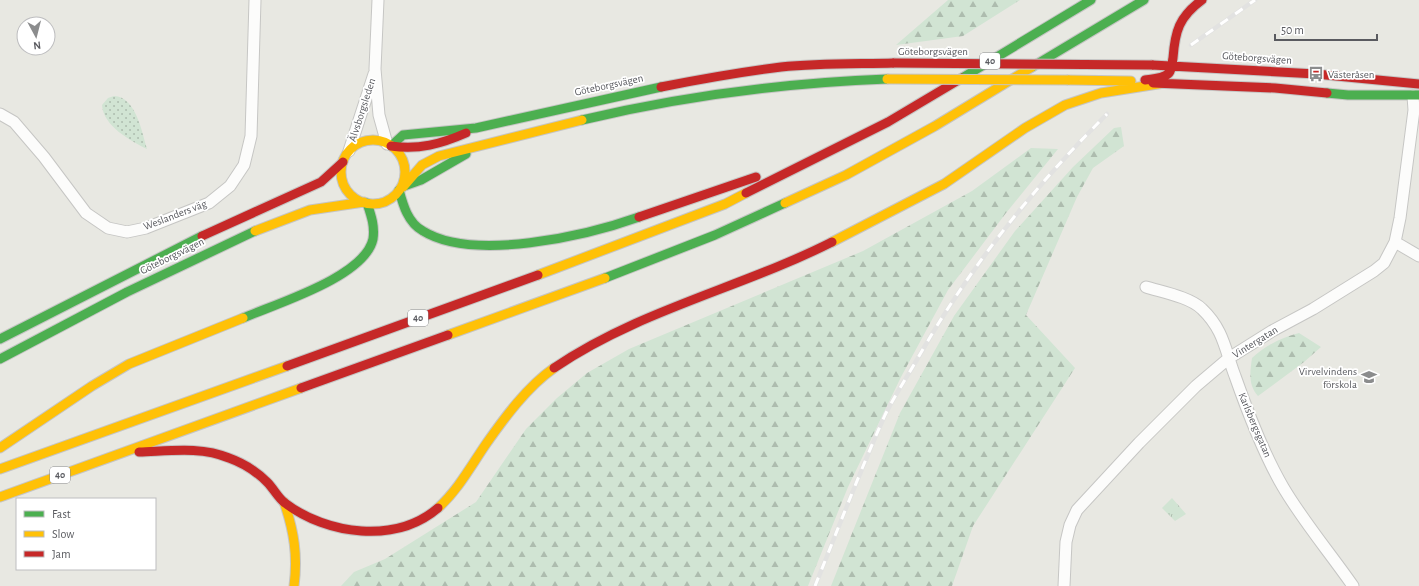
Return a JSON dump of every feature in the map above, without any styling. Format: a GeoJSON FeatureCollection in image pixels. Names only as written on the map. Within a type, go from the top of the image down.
{"type":"FeatureCollection","features":[{"type":"Feature","properties":{"kind":"main road","name":"40"},"geometry":{"type":"LineString","coordinates":[[0,469],[604,251],[725,204],[888,122],[1091,0]]}},
{"type":"Feature","properties":{"kind":"main road","name":"40"},"geometry":{"type":"LineString","coordinates":[[0,497],[602,279],[715,235],[846,175],[935,126],[1144,0]]}},
{"type":"Feature","properties":{"kind":"main road"},"geometry":{"type":"LineString","coordinates":[[1135,81],[1163,76],[1169,73],[1172,66],[1175,34],[1179,23],[1185,13],[1202,0]]}},
{"type":"Feature","properties":{"kind":"main road","name":"Göteborgsvägen"},"geometry":{"type":"LineString","coordinates":[[389,145],[402,135],[476,128],[636,91],[740,72],[824,64],[894,63],[1152,65],[1309,73],[1419,84]]}},
{"type":"Feature","properties":{"kind":"main road","name":"Göteborgsvägen"},"geometry":{"type":"LineString","coordinates":[[0,359],[127,292],[246,234],[310,210],[365,203],[378,203],[388,200],[429,160],[480,145],[640,108],[738,90],[832,81],[887,79],[1135,81],[1275,88],[1348,95],[1416,96]]}},
{"type":"Feature","properties":{"kind":"main road"},"geometry":{"type":"LineString","coordinates":[[119,453],[186,451],[205,452],[228,457],[248,467],[267,482],[284,502],[312,519],[330,526],[355,531],[378,531],[402,527],[440,508],[453,495],[496,431],[521,400],[550,372],[584,348],[622,328],[824,246],[903,207],[961,173],[1019,132],[1065,105],[1096,95],[1164,83]]}},
{"type":"Feature","properties":{"kind":"main road","name":"Göteborgsvägen"},"geometry":{"type":"LineString","coordinates":[[365,203],[351,195],[344,186],[341,174],[343,162],[348,151],[354,146],[366,141],[378,140],[389,145],[413,149],[440,144],[476,128]]}},
{"type":"Feature","properties":{"kind":"main road"},"geometry":{"type":"LineString","coordinates":[[389,145],[396,150],[403,162],[404,175],[401,188],[403,207],[407,214],[418,228],[430,236],[461,244],[511,244],[559,237],[607,227],[830,152]]}},
{"type":"Feature","properties":{"kind":"main road","name":"Göteborgsvägen"},"geometry":{"type":"LineString","coordinates":[[401,188],[421,180],[480,145]]}},
{"type":"Feature","properties":{"kind":"main road","name":"Göteborgsvägen"},"geometry":{"type":"LineString","coordinates":[[0,338],[194,239],[321,182],[343,162]]}},
{"type":"Feature","properties":{"kind":"main road"},"geometry":{"type":"LineString","coordinates":[[0,448],[92,386],[130,364],[332,281],[349,270],[371,246],[375,232],[372,213],[365,203]]}},
{"type":"Feature","properties":{"kind":"main road"},"geometry":{"type":"LineString","coordinates":[[284,502],[296,543],[298,557],[294,586]]}},
{"type":"Feature","properties":{"kind":"street","name":"Weslanders väg"},"geometry":{"type":"LineString","coordinates":[[0,114],[14,122],[44,157],[86,213],[115,231],[127,232],[146,228],[209,203],[230,186],[244,165],[251,136],[255,0]]}},
{"type":"Feature","properties":{"kind":"street","name":"Älvsborgsleden"},"geometry":{"type":"LineString","coordinates":[[378,0],[375,69],[379,115],[389,145]]}},
{"type":"Feature","properties":{"kind":"street","name":"Älvsborgsleden"},"geometry":{"type":"LineString","coordinates":[[348,151],[375,69]]}},
{"type":"Feature","properties":{"kind":"street","name":"Vintergatan"},"geometry":{"type":"LineString","coordinates":[[1064,586],[1066,542],[1070,525],[1077,510],[1196,386],[1229,358],[1374,271],[1384,262],[1395,242],[1409,156],[1416,96]]}},
{"type":"Feature","properties":{"kind":"street"},"geometry":{"type":"LineString","coordinates":[[1395,242],[1419,256]]}},
{"type":"Feature","properties":{"kind":"street","name":"Karlsbergsgatan"},"geometry":{"type":"LineString","coordinates":[[1146,287],[1180,297],[1201,308],[1214,323],[1225,343],[1229,358],[1258,434],[1283,487],[1353,586]]}},
{"type":"Feature","properties":{"kind":"green space"},"geometry":{"type":"Polygon","coordinates":[[[948,0],[1020,0],[963,36],[896,45],[948,0]]]}},
{"type":"Feature","properties":{"kind":"green space"},"geometry":{"type":"Polygon","coordinates":[[[114,96],[122,98],[128,102],[133,109],[137,116],[147,149],[133,142],[119,132],[107,120],[102,105],[108,98],[114,96]]]}},
{"type":"Feature","properties":{"kind":"green space"},"geometry":{"type":"Polygon","coordinates":[[[1121,127],[1124,146],[1093,168],[1077,197],[1026,315],[1075,368],[973,526],[952,586],[831,586],[900,413],[954,316],[1015,231],[1073,167],[1114,128],[1121,127]]]}},
{"type":"Feature","properties":{"kind":"green space"},"geometry":{"type":"Polygon","coordinates":[[[1031,148],[1058,149],[1006,213],[948,290],[901,377],[848,487],[808,586],[341,586],[354,572],[385,559],[476,502],[526,429],[557,398],[587,373],[629,349],[863,251],[972,191],[1031,148]]]}},
{"type":"Feature","properties":{"kind":"green space"},"geometry":{"type":"Polygon","coordinates":[[[1299,333],[1321,347],[1304,362],[1258,396],[1251,383],[1250,373],[1252,358],[1274,342],[1299,333]]]}},
{"type":"Feature","properties":{"kind":"green space"},"geometry":{"type":"Polygon","coordinates":[[[1172,498],[1186,514],[1175,521],[1162,508],[1172,498]]]}},
{"type":"Feature","properties":{"kind":"railway"},"geometry":{"type":"LineString","coordinates":[[1191,45],[1255,0]]}},
{"type":"Feature","properties":{"kind":"railway"},"geometry":{"type":"LineString","coordinates":[[815,586],[885,415],[935,328],[1002,232],[1052,172],[1107,114]]}},
{"type":"Feature","properties":{"kind":"traffic: fast"},"geometry":{"type":"LineString","coordinates":[[962,78],[1091,0]]}},
{"type":"Feature","properties":{"kind":"traffic: fast"},"geometry":{"type":"LineString","coordinates":[[1032,67],[1144,0]]}},
{"type":"Feature","properties":{"kind":"traffic: fast"},"geometry":{"type":"LineString","coordinates":[[582,120],[658,104],[733,92],[771,87],[887,79]]}},
{"type":"Feature","properties":{"kind":"traffic: fast"},"geometry":{"type":"LineString","coordinates":[[391,146],[403,135],[476,128],[661,87]]}},
{"type":"Feature","properties":{"kind":"traffic: fast"},"geometry":{"type":"LineString","coordinates":[[1327,93],[1348,95],[1419,95]]}},
{"type":"Feature","properties":{"kind":"traffic: fast"},"geometry":{"type":"LineString","coordinates":[[404,186],[421,180],[466,154]]}},
{"type":"Feature","properties":{"kind":"traffic: fast"},"geometry":{"type":"LineString","coordinates":[[399,190],[407,213],[418,228],[444,240],[470,245],[530,243],[561,238],[590,232],[639,217]]}},
{"type":"Feature","properties":{"kind":"traffic: fast"},"geometry":{"type":"LineString","coordinates":[[243,318],[317,288],[337,277],[354,265],[366,253],[373,239],[373,225],[367,203]]}},
{"type":"Feature","properties":{"kind":"traffic: fast"},"geometry":{"type":"LineString","coordinates":[[605,278],[715,235],[785,203]]}},
{"type":"Feature","properties":{"kind":"traffic: fast"},"geometry":{"type":"LineString","coordinates":[[0,359],[127,292],[255,231]]}},
{"type":"Feature","properties":{"kind":"traffic: fast"},"geometry":{"type":"LineString","coordinates":[[0,339],[202,236]]}},
{"type":"Feature","properties":{"kind":"traffic: slow"},"geometry":{"type":"LineString","coordinates":[[785,203],[846,175],[935,126],[1032,67]]}},
{"type":"Feature","properties":{"kind":"traffic: slow"},"geometry":{"type":"LineString","coordinates":[[887,79],[1068,80]]}},
{"type":"Feature","properties":{"kind":"traffic: slow"},"geometry":{"type":"LineString","coordinates":[[1068,80],[1131,81]]}},
{"type":"Feature","properties":{"kind":"traffic: slow"},"geometry":{"type":"LineString","coordinates":[[832,242],[944,184],[1025,128],[1065,105],[1101,93],[1164,83]]}},
{"type":"Feature","properties":{"kind":"traffic: slow"},"geometry":{"type":"LineString","coordinates":[[403,187],[422,165],[439,156],[582,120]]}},
{"type":"Feature","properties":{"kind":"traffic: slow"},"geometry":{"type":"LineString","coordinates":[[373,140],[391,146],[399,154],[405,172],[399,190],[391,198],[373,204],[355,198],[347,190],[341,172],[347,154],[355,146],[373,140]]}},
{"type":"Feature","properties":{"kind":"traffic: slow"},"geometry":{"type":"LineString","coordinates":[[538,275],[725,204],[746,193]]}},
{"type":"Feature","properties":{"kind":"traffic: slow"},"geometry":{"type":"LineString","coordinates":[[255,231],[310,210],[364,202]]}},
{"type":"Feature","properties":{"kind":"traffic: slow"},"geometry":{"type":"LineString","coordinates":[[448,335],[605,278]]}},
{"type":"Feature","properties":{"kind":"traffic: slow"},"geometry":{"type":"LineString","coordinates":[[0,448],[92,386],[129,364],[243,318]]}},
{"type":"Feature","properties":{"kind":"traffic: slow"},"geometry":{"type":"LineString","coordinates":[[0,469],[287,366]]}},
{"type":"Feature","properties":{"kind":"traffic: slow"},"geometry":{"type":"LineString","coordinates":[[438,508],[458,486],[493,434],[517,403],[535,384],[554,368]]}},
{"type":"Feature","properties":{"kind":"traffic: slow"},"geometry":{"type":"LineString","coordinates":[[0,497],[301,388]]}},
{"type":"Feature","properties":{"kind":"traffic: slow"},"geometry":{"type":"LineString","coordinates":[[284,502],[293,533],[296,564],[294,586]]}},
{"type":"Feature","properties":{"kind":"traffic: jam"},"geometry":{"type":"LineString","coordinates":[[1145,80],[1161,78],[1169,73],[1172,66],[1175,40],[1180,25],[1188,12],[1202,0]]}},
{"type":"Feature","properties":{"kind":"traffic: jam"},"geometry":{"type":"LineString","coordinates":[[661,87],[781,67],[824,64],[894,63]]}},
{"type":"Feature","properties":{"kind":"traffic: jam"},"geometry":{"type":"LineString","coordinates":[[894,63],[1152,65]]}},
{"type":"Feature","properties":{"kind":"traffic: jam"},"geometry":{"type":"LineString","coordinates":[[1152,65],[1316,74],[1419,84]]}},
{"type":"Feature","properties":{"kind":"traffic: jam"},"geometry":{"type":"LineString","coordinates":[[746,193],[888,122],[962,78]]}},
{"type":"Feature","properties":{"kind":"traffic: jam"},"geometry":{"type":"LineString","coordinates":[[1153,83],[1275,88],[1327,93]]}},
{"type":"Feature","properties":{"kind":"traffic: jam"},"geometry":{"type":"LineString","coordinates":[[391,146],[420,147],[439,143],[466,133]]}},
{"type":"Feature","properties":{"kind":"traffic: jam"},"geometry":{"type":"LineString","coordinates":[[202,236],[321,182],[343,162]]}},
{"type":"Feature","properties":{"kind":"traffic: jam"},"geometry":{"type":"LineString","coordinates":[[639,217],[756,177]]}},
{"type":"Feature","properties":{"kind":"traffic: jam"},"geometry":{"type":"LineString","coordinates":[[554,368],[620,330],[691,300],[762,273],[832,242]]}},
{"type":"Feature","properties":{"kind":"traffic: jam"},"geometry":{"type":"LineString","coordinates":[[287,366],[538,275]]}},
{"type":"Feature","properties":{"kind":"traffic: jam"},"geometry":{"type":"LineString","coordinates":[[301,388],[448,335]]}},
{"type":"Feature","properties":{"kind":"traffic: jam"},"geometry":{"type":"LineString","coordinates":[[139,452],[185,450],[207,452],[229,458],[245,465],[259,475],[285,503],[302,514],[341,528],[362,531],[382,531],[402,527],[421,519],[438,508]]}},
{"type":"Feature","properties":{"kind":"place","name":"Västeråsen"},"geometry":{"type":"Point","coordinates":[1316,74]}},
{"type":"Feature","properties":{"kind":"place","name":"Virvelvindens förskola"},"geometry":{"type":"Point","coordinates":[1369,377]}}]}
